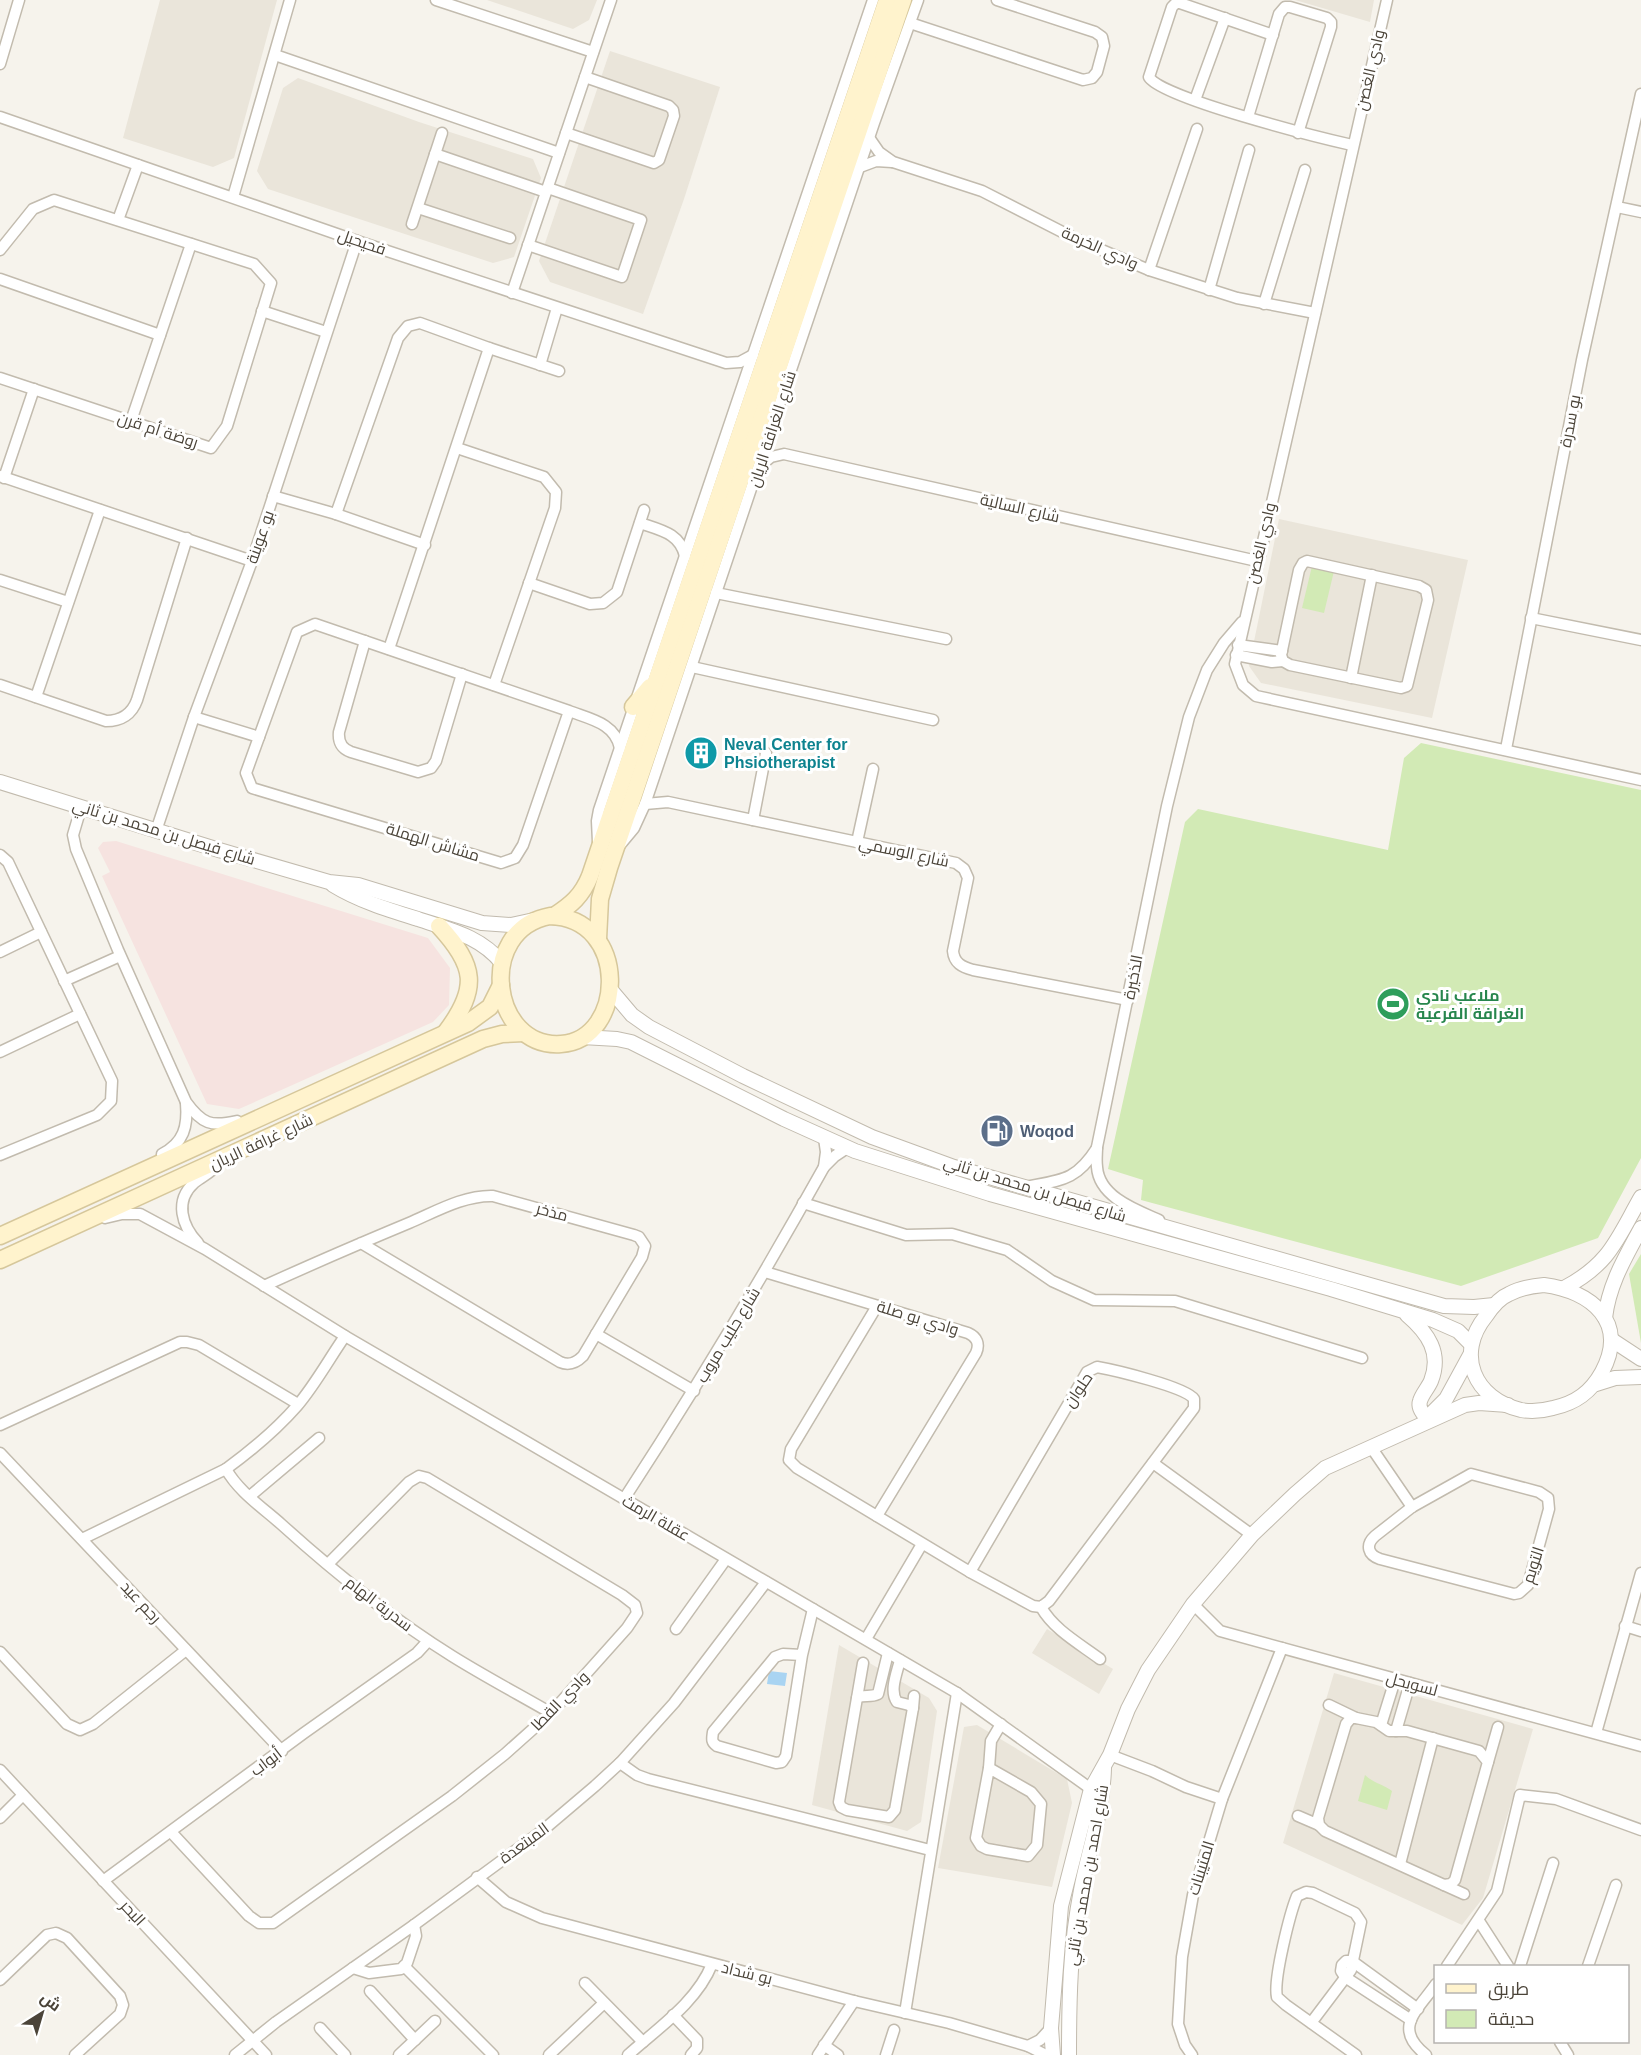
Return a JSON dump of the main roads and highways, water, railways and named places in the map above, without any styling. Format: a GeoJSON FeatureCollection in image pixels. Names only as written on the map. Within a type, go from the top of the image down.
{"type":"FeatureCollection","features":[{"type":"Feature","properties":{"kind":"main road","name":"شارع الغرافة الريان"},"geometry":{"type":"LineString","coordinates":[[598,939],[607,850],[656,679],[887,0]]}},
{"type":"Feature","properties":{"kind":"main road","name":"شارع الغرافة الريان"},"geometry":{"type":"LineString","coordinates":[[554,916],[573,904],[581,895],[607,850],[736,493],[903,0]]}},
{"type":"Feature","properties":{"kind":"main road"},"geometry":{"type":"LineString","coordinates":[[866,21],[866,61]]}},
{"type":"Feature","properties":{"kind":"main road"},"geometry":{"type":"LineString","coordinates":[[869,97],[872,131]]}},
{"type":"Feature","properties":{"kind":"main road"},"geometry":{"type":"LineString","coordinates":[[833,205],[858,172]]}},
{"type":"Feature","properties":{"kind":"main road"},"geometry":{"type":"LineString","coordinates":[[755,349],[779,318]]}},
{"type":"Feature","properties":{"kind":"main road"},"geometry":{"type":"LineString","coordinates":[[741,391],[742,429]]}},
{"type":"Feature","properties":{"kind":"main road"},"geometry":{"type":"LineString","coordinates":[[771,392],[771,430]]}},
{"type":"Feature","properties":{"kind":"main road"},"geometry":{"type":"LineString","coordinates":[[736,493],[757,472]]}},
{"type":"Feature","properties":{"kind":"main road"},"geometry":{"type":"LineString","coordinates":[[632,712],[656,679]]}},
{"type":"Feature","properties":{"kind":"main road"},"geometry":{"type":"LineString","coordinates":[[554,916],[578,921],[598,939],[605,952],[609,968],[610,989],[599,1020],[582,1037],[560,1044],[538,1041],[524,1033],[508,1011],[501,985],[502,963],[514,935],[534,920],[554,916]]}},
{"type":"Feature","properties":{"kind":"main road"},"geometry":{"type":"LineString","coordinates":[[439,926],[459,949],[469,976],[469,989],[465,1004],[445,1034]]}},
{"type":"Feature","properties":{"kind":"main road","name":"شارع غرافة الريان"},"geometry":{"type":"LineString","coordinates":[[0,1236],[445,1034],[486,1010],[501,985]]}},
{"type":"Feature","properties":{"kind":"main road","name":"شارع غرافة الريان"},"geometry":{"type":"LineString","coordinates":[[0,1260],[483,1039],[502,1034],[524,1033]]}},
{"type":"Feature","properties":{"kind":"water"},"geometry":{"type":"Polygon","coordinates":[[[769,1671],[787,1673],[785,1686],[767,1684],[769,1671]]]}},
{"type":"Feature","properties":{"kind":"place","name":"Neval Center for Phsiotherapist"},"geometry":{"type":"Point","coordinates":[701,753]}},
{"type":"Feature","properties":{"kind":"place","name":"ملاعب نادي الغرافة الفرعية"},"geometry":{"type":"Point","coordinates":[1393,1004]}},
{"type":"Feature","properties":{"kind":"place","name":"Woqod"},"geometry":{"type":"Point","coordinates":[997,1131]}}]}
